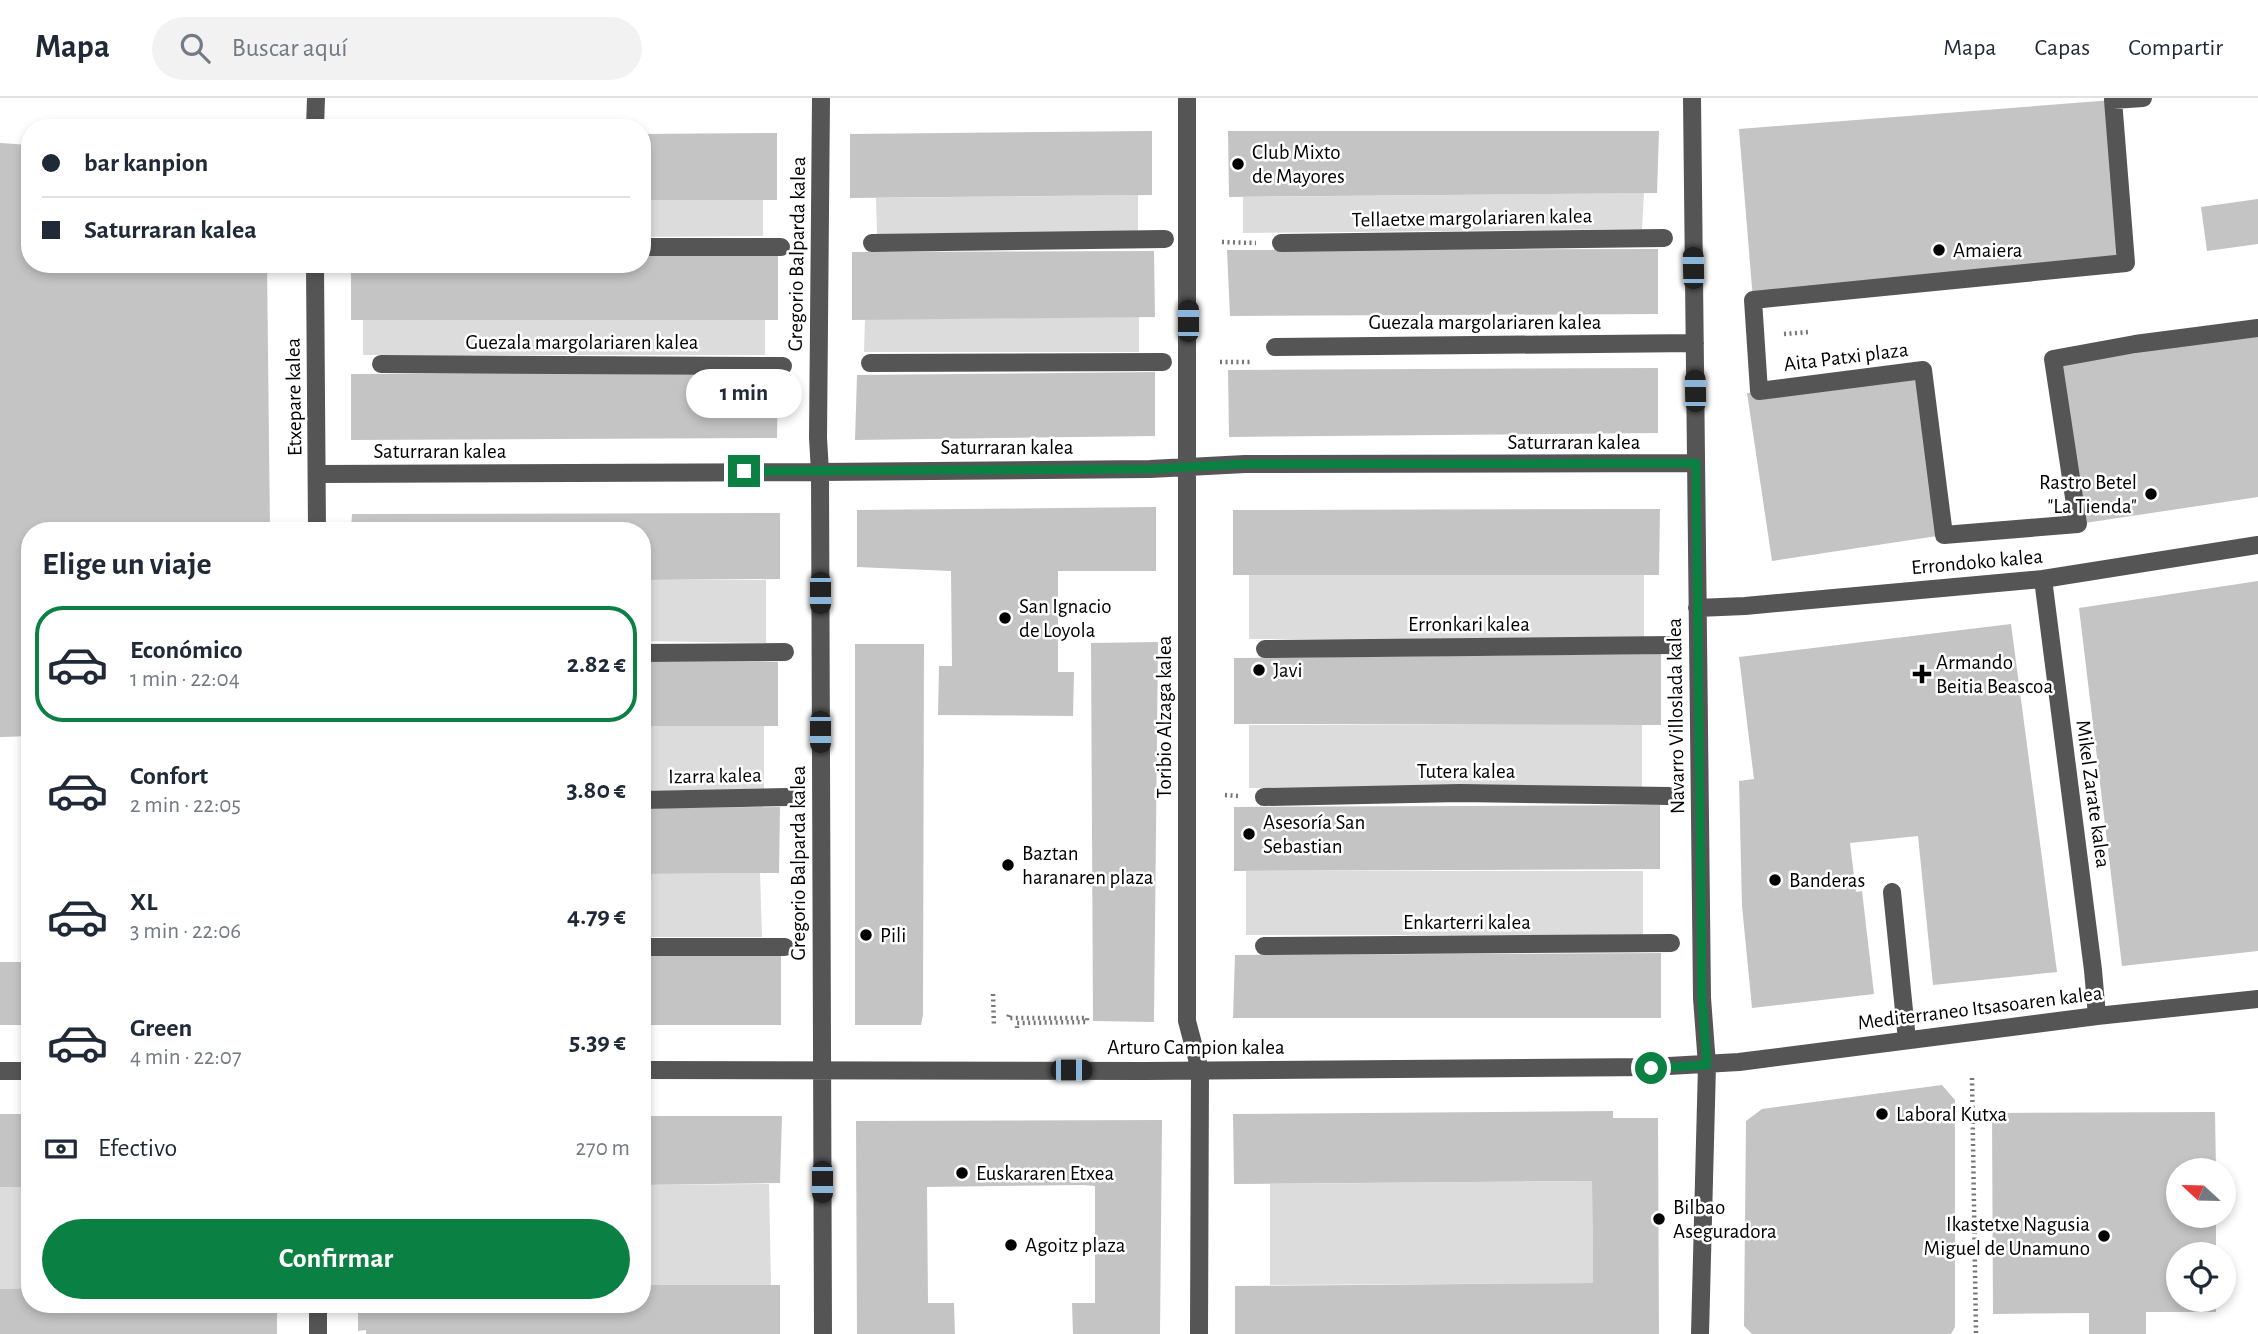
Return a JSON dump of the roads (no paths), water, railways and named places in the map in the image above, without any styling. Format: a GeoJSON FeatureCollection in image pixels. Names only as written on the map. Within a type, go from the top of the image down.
{"type":"FeatureCollection","features":[{"type":"Feature","properties":{"kind":"street"},"geometry":{"type":"LineString","coordinates":[[316,98],[316,119]]}},
{"type":"Feature","properties":{"kind":"street","name":"Gregorio Balparda kalea"},"geometry":{"type":"LineString","coordinates":[[821,98],[818,438],[823,1334]]}},
{"type":"Feature","properties":{"kind":"street","name":"Toribio Alzaga kalea"},"geometry":{"type":"LineString","coordinates":[[1187,98],[1187,1021],[1200,1070],[1199,1334]]}},
{"type":"Feature","properties":{"kind":"street","name":"Navarro Villoslada kalea"},"geometry":{"type":"LineString","coordinates":[[1692,98],[1702,999],[1707,1065],[1700,1334]]}},
{"type":"Feature","properties":{"kind":"street","name":"Aita Patxi plaza"},"geometry":{"type":"LineString","coordinates":[[2143,98],[2113,100],[2126,263],[1753,300],[1759,391],[1923,370],[1944,535],[2078,524],[2053,359],[2135,344],[2258,328]]}},
{"type":"Feature","properties":{"kind":"street","name":"Tellaetxe margolariaren kalea"},"geometry":{"type":"LineString","coordinates":[[1281,243],[1664,238]]}},
{"type":"Feature","properties":{"kind":"street"},"geometry":{"type":"LineString","coordinates":[[872,243],[1165,239]]}},
{"type":"Feature","properties":{"kind":"street"},"geometry":{"type":"LineString","coordinates":[[651,247],[781,247]]}},
{"type":"Feature","properties":{"kind":"street","name":"Etxepare kalea"},"geometry":{"type":"LineString","coordinates":[[315,273],[317,522]]}},
{"type":"Feature","properties":{"kind":"street","name":"Guezala margolariaren kalea"},"geometry":{"type":"LineString","coordinates":[[1275,346],[1695,344]]}},
{"type":"Feature","properties":{"kind":"street"},"geometry":{"type":"LineString","coordinates":[[870,363],[1163,362]]}},
{"type":"Feature","properties":{"kind":"street","name":"Guezala margolariaren kalea"},"geometry":{"type":"LineString","coordinates":[[381,364],[783,366]]}},
{"type":"Feature","properties":{"kind":"street","name":"Saturraran kalea"},"geometry":{"type":"LineString","coordinates":[[317,474],[820,472],[1245,464],[1696,463]]}},
{"type":"Feature","properties":{"kind":"street","name":"Errondoko kalea"},"geometry":{"type":"LineString","coordinates":[[1698,608],[2043,579],[2258,545]]}},
{"type":"Feature","properties":{"kind":"street","name":"Mikel Zarate kalea"},"geometry":{"type":"LineString","coordinates":[[2043,579],[2093,970],[2096,1016]]}},
{"type":"Feature","properties":{"kind":"street","name":"Erronkari kalea"},"geometry":{"type":"LineString","coordinates":[[1265,649],[1673,645]]}},
{"type":"Feature","properties":{"kind":"street"},"geometry":{"type":"LineString","coordinates":[[651,653],[785,652]]}},
{"type":"Feature","properties":{"kind":"street","name":"Tutera kalea"},"geometry":{"type":"LineString","coordinates":[[1264,797],[1460,793],[1669,796]]}},
{"type":"Feature","properties":{"kind":"street","name":"Izarra kalea"},"geometry":{"type":"LineString","coordinates":[[651,800],[788,797]]}},
{"type":"Feature","properties":{"kind":"street"},"geometry":{"type":"LineString","coordinates":[[1892,892],[1908,1040]]}},
{"type":"Feature","properties":{"kind":"street","name":"Enkarterri kalea"},"geometry":{"type":"LineString","coordinates":[[1264,946],[1671,943]]}},
{"type":"Feature","properties":{"kind":"street"},"geometry":{"type":"LineString","coordinates":[[651,947],[785,947]]}},
{"type":"Feature","properties":{"kind":"street","name":"Mediterraneo Itsasoaren kalea"},"geometry":{"type":"LineString","coordinates":[[1707,1065],[2096,1016],[2258,999]]}},
{"type":"Feature","properties":{"kind":"street","name":"Arturo Campion kalea"},"geometry":{"type":"LineString","coordinates":[[651,1070],[1651,1068],[1707,1065]]}},
{"type":"Feature","properties":{"kind":"street"},"geometry":{"type":"LineString","coordinates":[[0,1071],[21,1071]]}},
{"type":"Feature","properties":{"kind":"street"},"geometry":{"type":"LineString","coordinates":[[318,1313],[318,1334]]}},
{"type":"Feature","properties":{"kind":"place","name":"Club Mixto de Mayores"},"geometry":{"type":"Point","coordinates":[1238,164]}},
{"type":"Feature","properties":{"kind":"place","name":"Amaiera"},"geometry":{"type":"Point","coordinates":[1939,250]}},
{"type":"Feature","properties":{"kind":"place","name":"Rastro Betel \"La Tienda\""},"geometry":{"type":"Point","coordinates":[2151,494]}},
{"type":"Feature","properties":{"kind":"place","name":"San Ignacio de Loyola"},"geometry":{"type":"Point","coordinates":[1005,618]}},
{"type":"Feature","properties":{"kind":"place","name":"Javi"},"geometry":{"type":"Point","coordinates":[1259,670]}},
{"type":"Feature","properties":{"kind":"place","name":"Armando Beitia Beascoa"},"geometry":{"type":"Point","coordinates":[1922,674]}},
{"type":"Feature","properties":{"kind":"place","name":"Asesoría San Sebastian"},"geometry":{"type":"Point","coordinates":[1249,834]}},
{"type":"Feature","properties":{"kind":"place","name":"Baztan haranaren plaza"},"geometry":{"type":"Point","coordinates":[1008,865]}},
{"type":"Feature","properties":{"kind":"place","name":"Banderas"},"geometry":{"type":"Point","coordinates":[1775,880]}},
{"type":"Feature","properties":{"kind":"place","name":"Pili"},"geometry":{"type":"Point","coordinates":[866,935]}},
{"type":"Feature","properties":{"kind":"place","name":"Laboral Kutxa"},"geometry":{"type":"Point","coordinates":[1882,1114]}},
{"type":"Feature","properties":{"kind":"place","name":"Euskararen Etxea"},"geometry":{"type":"Point","coordinates":[962,1173]}},
{"type":"Feature","properties":{"kind":"place","name":"Bilbao Aseguradora"},"geometry":{"type":"Point","coordinates":[1659,1219]}},
{"type":"Feature","properties":{"kind":"place","name":"Ikastetxe Nagusia Miguel de Unamuno"},"geometry":{"type":"Point","coordinates":[2104,1236]}},
{"type":"Feature","properties":{"kind":"place","name":"Agoitz plaza"},"geometry":{"type":"Point","coordinates":[1011,1245]}}]}
